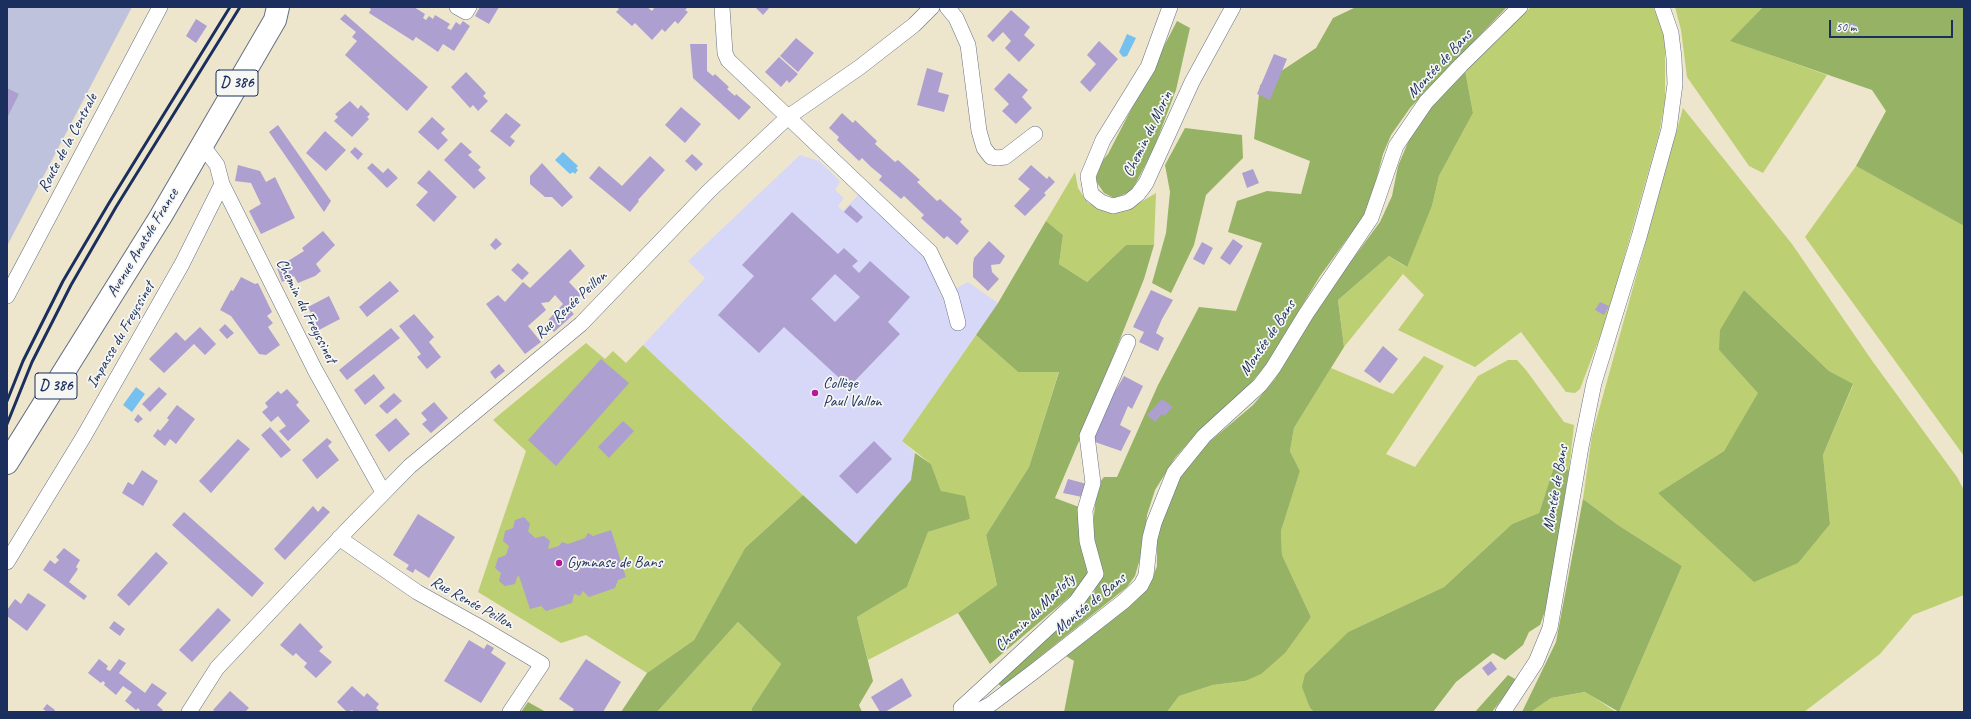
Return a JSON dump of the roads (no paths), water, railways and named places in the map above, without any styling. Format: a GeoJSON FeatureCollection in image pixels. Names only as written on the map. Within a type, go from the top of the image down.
{"type":"FeatureCollection","features":[{"type":"Feature","properties":{"kind":"main road","name":"Avenue Anatole France"},"geometry":{"type":"LineString","coordinates":[[7,463],[104,308],[200,147],[277,13],[292,7]]}},
{"type":"Feature","properties":{"kind":"street","name":"Route de la Centrale"},"geometry":{"type":"LineString","coordinates":[[7,296],[160,7]]}},
{"type":"Feature","properties":{"kind":"street"},"geometry":{"type":"LineString","coordinates":[[457,7],[466,12],[469,7]]}},
{"type":"Feature","properties":{"kind":"street"},"geometry":{"type":"LineString","coordinates":[[722,7],[725,53],[728,60],[930,252],[951,296],[958,323]]}},
{"type":"Feature","properties":{"kind":"street","name":"Rue Renée Peillon"},"geometry":{"type":"LineString","coordinates":[[189,712],[217,668],[339,538],[410,466],[581,324],[710,190],[788,117],[823,94],[914,24],[932,7]]}},
{"type":"Feature","properties":{"kind":"street"},"geometry":{"type":"LineString","coordinates":[[947,7],[956,18],[968,45],[979,131],[984,148],[991,157],[1005,157],[1035,134]]}},
{"type":"Feature","properties":{"kind":"street","name":"Chemin du Morin"},"geometry":{"type":"LineString","coordinates":[[1170,7],[1148,67],[1103,140],[1088,176],[1091,194],[1101,202],[1113,206],[1128,202],[1138,194],[1146,183],[1192,82],[1233,7]]}},
{"type":"Feature","properties":{"kind":"street","name":"Montée de Bans"},"geometry":{"type":"LineString","coordinates":[[976,712],[991,704],[1042,665],[1124,601],[1141,585],[1146,575],[1150,538],[1154,523],[1174,473],[1204,436],[1260,385],[1273,368],[1306,314],[1371,218],[1396,146],[1426,102],[1520,7]]}},
{"type":"Feature","properties":{"kind":"street","name":"Montée de Bans"},"geometry":{"type":"LineString","coordinates":[[1503,712],[1536,662],[1550,628],[1580,447],[1594,383],[1639,237],[1669,129],[1675,84],[1674,58],[1671,33],[1662,7]]}},
{"type":"Feature","properties":{"kind":"street","name":"Chemin du Freyssinet"},"geometry":{"type":"LineString","coordinates":[[200,147],[208,153],[217,165],[222,184],[315,370],[383,492]]}},
{"type":"Feature","properties":{"kind":"street","name":"Impasse du Freyssinet"},"geometry":{"type":"LineString","coordinates":[[7,562],[104,402],[182,264],[222,184]]}},
{"type":"Feature","properties":{"kind":"street","name":"Chemin du Marloty"},"geometry":{"type":"LineString","coordinates":[[960,712],[961,708],[1076,602],[1096,574],[1087,541],[1085,510],[1093,484],[1087,436],[1128,342]]}},
{"type":"Feature","properties":{"kind":"street","name":"Rue Renée Peillon"},"geometry":{"type":"LineString","coordinates":[[339,538],[417,592],[542,664],[510,712]]}},
{"type":"Feature","properties":{"kind":"water"},"geometry":{"type":"Polygon","coordinates":[[[1127,34],[1136,38],[1127,56],[1123,57],[1119,52],[1127,34]]]}},
{"type":"Feature","properties":{"kind":"water"},"geometry":{"type":"Polygon","coordinates":[[[563,152],[578,166],[576,168],[578,170],[575,174],[573,172],[570,174],[555,160],[563,152]]]}},
{"type":"Feature","properties":{"kind":"water"},"geometry":{"type":"Polygon","coordinates":[[[136,387],[145,394],[132,412],[123,405],[136,387]]]}},
{"type":"Feature","properties":{"kind":"railway"},"geometry":{"type":"LineString","coordinates":[[7,401],[23,361],[63,281],[109,203],[230,7]]}},
{"type":"Feature","properties":{"kind":"railway"},"geometry":{"type":"LineString","coordinates":[[7,424],[32,362],[71,285],[116,207],[240,7]]}},
{"type":"Feature","properties":{"kind":"place","name":"Collège Paul Vallon"},"geometry":{"type":"Point","coordinates":[815,393]}},
{"type":"Feature","properties":{"kind":"place","name":"Gymnase de Bans"},"geometry":{"type":"Point","coordinates":[559,563]}}]}
